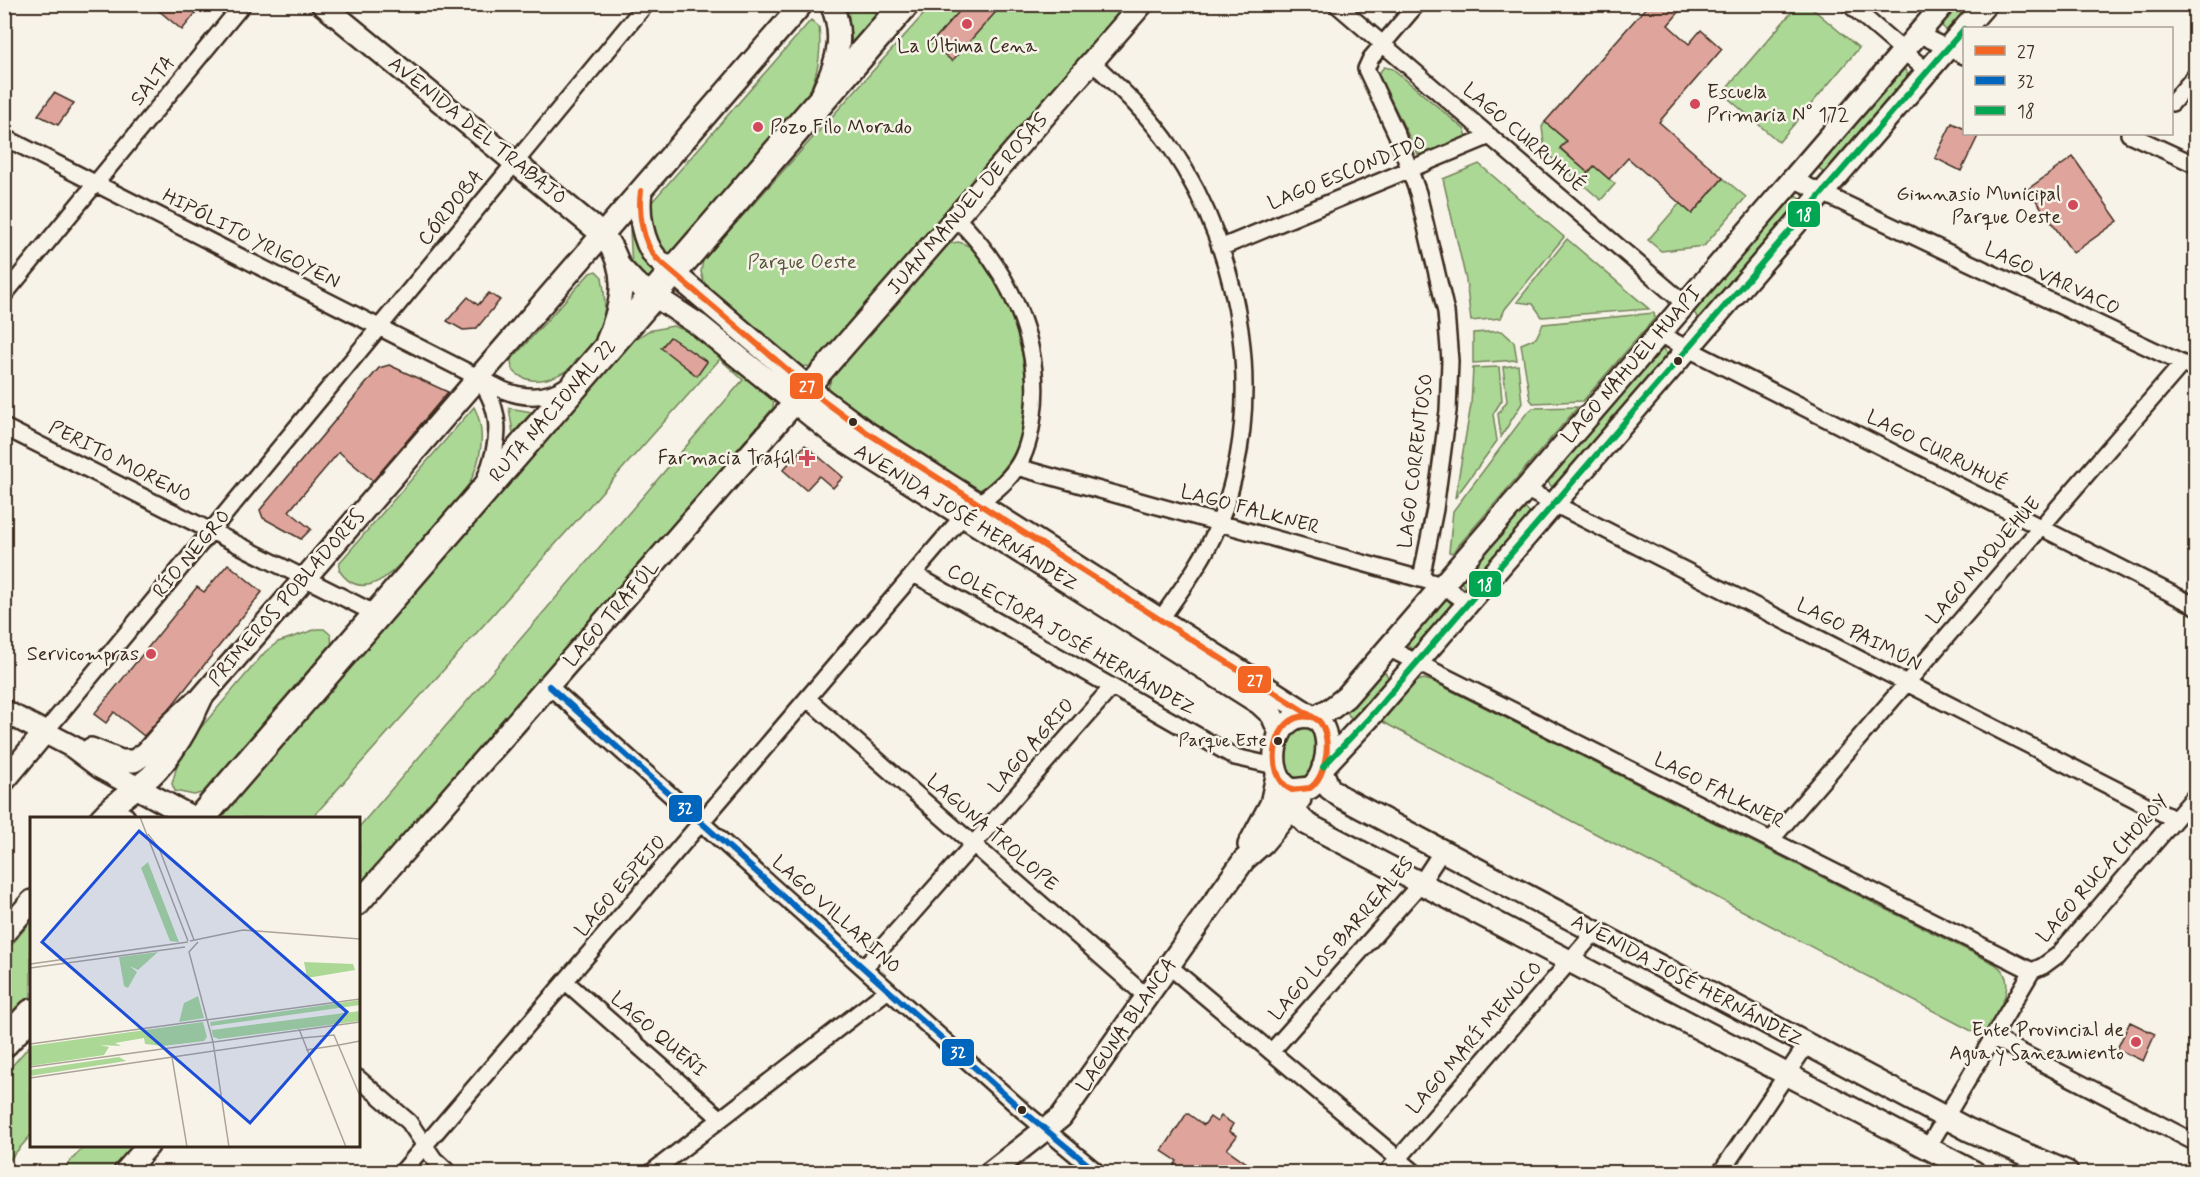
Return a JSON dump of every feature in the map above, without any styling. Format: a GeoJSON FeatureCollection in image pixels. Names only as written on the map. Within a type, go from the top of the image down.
{"type":"FeatureCollection","features":[{"type":"Feature","properties":{"kind":"highway","name":"RUTA NACIONAL 22"},"geometry":{"type":"LineString","coordinates":[[203,817],[905,4]]}},
{"type":"Feature","properties":{"kind":"highway"},"geometry":{"type":"LineString","coordinates":[[4,1043],[30,1015]]}},
{"type":"Feature","properties":{"kind":"street","name":"SALTA"},"geometry":{"type":"LineString","coordinates":[[4,295],[243,4]]}},
{"type":"Feature","properties":{"kind":"street","name":"AVENIDA DEL TRABAJO"},"geometry":{"type":"LineString","coordinates":[[322,4],[603,235],[611,246],[620,267],[623,291],[620,307],[596,361]]}},
{"type":"Feature","properties":{"kind":"street","name":"CÓRDOBA"},"geometry":{"type":"LineString","coordinates":[[380,328],[646,4]]}},
{"type":"Feature","properties":{"kind":"street","name":"PRIMEROS POBLADORES"},"geometry":{"type":"LineString","coordinates":[[103,817],[118,800],[152,775],[180,738],[202,697],[802,4]]}},
{"type":"Feature","properties":{"kind":"street"},"geometry":{"type":"LineString","coordinates":[[814,108],[833,71],[838,52],[838,25],[831,4]]}},
{"type":"Feature","properties":{"kind":"street","name":"JUAN MANUEL DE ROSAS"},"geometry":{"type":"LineString","coordinates":[[794,404],[1143,4]]}},
{"type":"Feature","properties":{"kind":"street","name":"LAGO CURRUHUÉ"},"geometry":{"type":"LineString","coordinates":[[1336,4],[1685,304]]}},
{"type":"Feature","properties":{"kind":"street"},"geometry":{"type":"LineString","coordinates":[[1383,44],[1417,4]]}},
{"type":"Feature","properties":{"kind":"street"},"geometry":{"type":"LineString","coordinates":[[1849,4],[1928,72]]}},
{"type":"Feature","properties":{"kind":"street","name":"LAGO NAHUEL HUAPI"},"geometry":{"type":"LineString","coordinates":[[1312,717],[1341,701],[1388,648],[1944,4]]}},
{"type":"Feature","properties":{"kind":"street","name":"LAGO NAHUEL HUAPI"},"geometry":{"type":"LineString","coordinates":[[1967,27],[1986,4]]}},
{"type":"Feature","properties":{"kind":"street"},"geometry":{"type":"LineString","coordinates":[[1918,34],[1956,52]]}},
{"type":"Feature","properties":{"kind":"street","name":"LAGO NAHUEL HUAPI"},"geometry":{"type":"LineString","coordinates":[[1320,774],[1928,72],[1956,52],[1963,34]]}},
{"type":"Feature","properties":{"kind":"street","name":"LAGO CORRENTOSO"},"geometry":{"type":"LineString","coordinates":[[1383,44],[1368,61],[1366,72],[1393,125],[1425,215],[1442,287],[1449,361],[1442,460],[1421,579]]}},
{"type":"Feature","properties":{"kind":"street"},"geometry":{"type":"LineString","coordinates":[[1092,62],[1142,111],[1171,148],[1194,188],[1220,248],[1236,307],[1242,348],[1244,393],[1236,464],[1219,523],[1201,560],[1155,627]]}},
{"type":"Feature","properties":{"kind":"street"},"geometry":{"type":"LineString","coordinates":[[2173,102],[2196,75]]}},
{"type":"Feature","properties":{"kind":"street"},"geometry":{"type":"LineString","coordinates":[[2138,135],[2196,165]]}},
{"type":"Feature","properties":{"kind":"street","name":"LAGO ESCONDIDO"},"geometry":{"type":"LineString","coordinates":[[1220,248],[1490,136]]}},
{"type":"Feature","properties":{"kind":"street","name":"HIPÓLITO YRIGOYEN"},"geometry":{"type":"LineString","coordinates":[[4,137],[510,393],[539,396],[559,390],[596,361]]}},
{"type":"Feature","properties":{"kind":"street","name":"LAGO VARVACO"},"geometry":{"type":"LineString","coordinates":[[1793,179],[2189,367]]}},
{"type":"Feature","properties":{"kind":"street"},"geometry":{"type":"LineString","coordinates":[[641,191],[640,212],[649,247],[657,259],[673,272]]}},
{"type":"Feature","properties":{"kind":"street"},"geometry":{"type":"LineString","coordinates":[[956,218],[979,242],[1001,274],[1017,307],[1029,344],[1034,376],[1034,408],[1027,444],[1017,467]]}},
{"type":"Feature","properties":{"kind":"street","name":"AVENIDA DEL TRABAJO"},"geometry":{"type":"LineString","coordinates":[[620,267],[634,283],[653,295]]}},
{"type":"Feature","properties":{"kind":"street","name":"AVENIDA JOSÉ HERNÁNDEZ"},"geometry":{"type":"LineString","coordinates":[[673,272],[809,387],[970,510]]}},
{"type":"Feature","properties":{"kind":"street","name":"AVENIDA JOSÉ HERNÁNDEZ"},"geometry":{"type":"LineString","coordinates":[[653,295],[699,325],[835,435],[970,510],[1155,627],[1312,717],[1323,726],[1327,735],[1320,774],[1336,795],[1945,1117],[2067,1173]]}},
{"type":"Feature","properties":{"kind":"street","name":"RÍO NEGRO"},"geometry":{"type":"LineString","coordinates":[[4,781],[380,328]]}},
{"type":"Feature","properties":{"kind":"street","name":"LAGO CURRUHUÉ"},"geometry":{"type":"LineString","coordinates":[[1659,334],[2196,606]]}},
{"type":"Feature","properties":{"kind":"street","name":"LAGO MOQUEHUE"},"geometry":{"type":"LineString","coordinates":[[1771,840],[2042,528],[2189,367]]}},
{"type":"Feature","properties":{"kind":"street"},"geometry":{"type":"LineString","coordinates":[[476,500],[493,459],[498,434],[493,403],[478,378]]}},
{"type":"Feature","properties":{"kind":"street","name":"LAGO TRAFÚL"},"geometry":{"type":"LineString","coordinates":[[360,902],[794,404]]}},
{"type":"Feature","properties":{"kind":"street","name":"PERITO MORENO"},"geometry":{"type":"LineString","coordinates":[[4,427],[378,615]]}},
{"type":"Feature","properties":{"kind":"street","name":"LAGO FALKNER"},"geometry":{"type":"LineString","coordinates":[[1017,467],[1442,585],[1468,603]]}},
{"type":"Feature","properties":{"kind":"street","name":"LAGO ESPEJO"},"geometry":{"type":"LineString","coordinates":[[402,1173],[809,700],[914,574],[970,510],[1002,484],[1017,467]]}},
{"type":"Feature","properties":{"kind":"street","name":"LAGO PAIMÚN"},"geometry":{"type":"LineString","coordinates":[[1525,489],[2174,819]]}},
{"type":"Feature","properties":{"kind":"street","name":"COLECTORA JOSÉ HERNÁNDEZ"},"geometry":{"type":"LineString","coordinates":[[914,574],[1235,757],[1277,774]]}},
{"type":"Feature","properties":{"kind":"street","name":"AVENIDA JOSÉ HERNÁNDEZ"},"geometry":{"type":"LineString","coordinates":[[1155,627],[1264,707],[1272,716],[1280,734]]}},
{"type":"Feature","properties":{"kind":"street","name":"LAGO FALKNER"},"geometry":{"type":"LineString","coordinates":[[1388,648],[2032,971]]}},
{"type":"Feature","properties":{"kind":"street","name":"LAGO VILLARINO"},"geometry":{"type":"LineString","coordinates":[[549,686],[888,990],[1097,1173]]}},
{"type":"Feature","properties":{"kind":"street","name":"LAGO AGRIO"},"geometry":{"type":"LineString","coordinates":[[864,968],[1112,687]]}},
{"type":"Feature","properties":{"kind":"street"},"geometry":{"type":"LineString","coordinates":[[73,747],[100,751],[121,761],[134,761],[146,753],[171,724],[202,697]]}},
{"type":"Feature","properties":{"kind":"street","name":"LAGUNA TROLOPE"},"geometry":{"type":"LineString","coordinates":[[809,700],[1147,997]]}},
{"type":"Feature","properties":{"kind":"street"},"geometry":{"type":"LineString","coordinates":[[4,711],[73,747],[100,768],[189,817]]}},
{"type":"Feature","properties":{"kind":"street"},"geometry":{"type":"LineString","coordinates":[[1312,717],[1300,716],[1291,719],[1280,734],[1277,774],[1286,787],[1296,790],[1303,790],[1320,774]]}},
{"type":"Feature","properties":{"kind":"street","name":"AVENIDA JOSÉ HERNÁNDEZ"},"geometry":{"type":"LineString","coordinates":[[1277,774],[1292,808],[1306,824],[1974,1173]]}},
{"type":"Feature","properties":{"kind":"street","name":"LAGUNA BLANCA"},"geometry":{"type":"LineString","coordinates":[[1244,860],[1252,838],[1271,804],[1277,774]]}},
{"type":"Feature","properties":{"kind":"street","name":"LAGUNA BLANCA"},"geometry":{"type":"LineString","coordinates":[[991,1173],[1047,1130],[1075,1098],[1244,860],[1263,843],[1320,774]]}},
{"type":"Feature","properties":{"kind":"street","name":"LAGO RUCA CHOROY"},"geometry":{"type":"LineString","coordinates":[[1927,1149],[2032,971],[2058,955],[2196,795]]}},
{"type":"Feature","properties":{"kind":"street","name":"LAGO LOS BARREALES"},"geometry":{"type":"LineString","coordinates":[[1271,1052],[1421,884],[1442,851]]}},
{"type":"Feature","properties":{"kind":"street"},"geometry":{"type":"LineString","coordinates":[[4,933],[30,903]]}},
{"type":"Feature","properties":{"kind":"street","name":"LAGO MARÍ MENUCO"},"geometry":{"type":"LineString","coordinates":[[1388,1173],[1595,932]]}},
{"type":"Feature","properties":{"kind":"street"},"geometry":{"type":"LineString","coordinates":[[1169,966],[1414,1173]]}},
{"type":"Feature","properties":{"kind":"street","name":"LAGO QUEÑI"},"geometry":{"type":"LineString","coordinates":[[566,982],[721,1119]]}},
{"type":"Feature","properties":{"kind":"street"},"geometry":{"type":"LineString","coordinates":[[652,1173],[888,990]]}},
{"type":"Feature","properties":{"kind":"street"},"geometry":{"type":"LineString","coordinates":[[1992,1037],[2196,1143]]}},
{"type":"Feature","properties":{"kind":"street"},"geometry":{"type":"LineString","coordinates":[[1721,1173],[1807,1044]]}},
{"type":"Feature","properties":{"kind":"street"},"geometry":{"type":"LineString","coordinates":[[360,1080],[409,1122],[436,1162],[448,1173]]}},
{"type":"Feature","properties":{"kind":"street"},"geometry":{"type":"LineString","coordinates":[[125,1173],[147,1147]]}},
{"type":"Feature","properties":{"kind":"green space","name":"Parque Oeste"},"geometry":{"type":"Polygon","coordinates":[[[932,5],[1127,5],[817,361],[810,366],[798,367],[706,289],[701,272],[703,260],[932,5]]]}},
{"type":"Feature","properties":{"kind":"green space"},"geometry":{"type":"Polygon","coordinates":[[[1798,5],[1808,5],[1859,48],[1779,142],[1722,93],[1798,5]]]}},
{"type":"Feature","properties":{"kind":"green space"},"geometry":{"type":"Polygon","coordinates":[[[1952,5],[1976,5],[1950,31],[1947,31],[1939,23],[1952,5]]]}},
{"type":"Feature","properties":{"kind":"green space"},"geometry":{"type":"Polygon","coordinates":[[[848,9],[881,12],[852,44],[848,9]]]}},
{"type":"Feature","properties":{"kind":"green space"},"geometry":{"type":"Polygon","coordinates":[[[811,20],[819,27],[820,46],[816,74],[805,100],[668,256],[657,248],[651,203],[811,20]]]}},
{"type":"Feature","properties":{"kind":"green space"},"geometry":{"type":"Polygon","coordinates":[[[1384,67],[1393,69],[1465,130],[1467,138],[1425,155],[1418,154],[1378,74],[1384,67]]]}},
{"type":"Feature","properties":{"kind":"green space"},"geometry":{"type":"Polygon","coordinates":[[[1899,69],[1905,70],[1909,77],[1828,173],[1822,172],[1817,165],[1899,69]]]}},
{"type":"Feature","properties":{"kind":"green space"},"geometry":{"type":"Polygon","coordinates":[[[1545,122],[1567,141],[1560,149],[1588,173],[1594,166],[1615,184],[1601,200],[1545,152],[1542,127],[1545,122]]]}},
{"type":"Feature","properties":{"kind":"green space"},"geometry":{"type":"Polygon","coordinates":[[[1479,164],[1564,237],[1505,309],[1501,318],[1471,321],[1466,280],[1443,179],[1479,164]]]}},
{"type":"Feature","properties":{"kind":"green space"},"geometry":{"type":"Polygon","coordinates":[[[1723,178],[1746,197],[1704,246],[1661,251],[1648,240],[1680,203],[1692,214],[1723,178]]]}},
{"type":"Feature","properties":{"kind":"green space"},"geometry":{"type":"Polygon","coordinates":[[[1792,194],[1800,197],[1802,202],[1703,318],[1697,317],[1692,309],[1792,194]]]}},
{"type":"Feature","properties":{"kind":"green space"},"geometry":{"type":"Polygon","coordinates":[[[634,226],[658,268],[647,282],[632,268],[630,230],[634,226]]]}},
{"type":"Feature","properties":{"kind":"green space"},"geometry":{"type":"Polygon","coordinates":[[[1567,239],[1649,309],[1542,317],[1533,304],[1517,302],[1567,239]]]}},
{"type":"Feature","properties":{"kind":"green space"},"geometry":{"type":"Polygon","coordinates":[[[958,242],[975,251],[995,280],[1015,326],[1026,379],[1026,406],[1022,431],[1013,455],[998,475],[985,487],[976,491],[834,397],[828,388],[832,377],[941,251],[948,244],[958,242]]]}},
{"type":"Feature","properties":{"kind":"green space"},"geometry":{"type":"Polygon","coordinates":[[[596,271],[602,277],[604,310],[600,334],[591,350],[581,360],[558,375],[533,380],[522,377],[512,369],[511,360],[590,273],[596,271]]]}},
{"type":"Feature","properties":{"kind":"green space"},"geometry":{"type":"Polygon","coordinates":[[[1654,313],[1655,318],[1583,401],[1533,403],[1530,399],[1521,344],[1536,338],[1543,324],[1654,313]]]}},
{"type":"Feature","properties":{"kind":"green space"},"geometry":{"type":"Polygon","coordinates":[[[673,326],[701,336],[774,398],[773,408],[360,889],[360,826],[743,380],[720,359],[313,817],[222,817],[222,811],[627,345],[648,331],[673,326]]]}},
{"type":"Feature","properties":{"kind":"green space"},"geometry":{"type":"Polygon","coordinates":[[[1502,331],[1514,342],[1517,360],[1473,363],[1473,333],[1502,331]]]}},
{"type":"Feature","properties":{"kind":"green space"},"geometry":{"type":"Polygon","coordinates":[[[1658,349],[1664,350],[1669,357],[1557,487],[1551,486],[1546,479],[1658,349]]]}},
{"type":"Feature","properties":{"kind":"green space"},"geometry":{"type":"Polygon","coordinates":[[[1518,365],[1522,403],[1501,437],[1498,414],[1507,401],[1503,367],[1518,365]]]}},
{"type":"Feature","properties":{"kind":"green space"},"geometry":{"type":"Polygon","coordinates":[[[1499,367],[1502,400],[1493,414],[1497,441],[1455,498],[1471,405],[1473,368],[1499,367]]]}},
{"type":"Feature","properties":{"kind":"green space"},"geometry":{"type":"Polygon","coordinates":[[[474,407],[480,426],[481,446],[477,466],[469,484],[411,552],[388,575],[375,583],[363,585],[350,582],[339,570],[340,562],[474,407]]]}},
{"type":"Feature","properties":{"kind":"green space"},"geometry":{"type":"Polygon","coordinates":[[[1578,407],[1452,553],[1449,552],[1453,511],[1526,414],[1533,408],[1578,407]]]}},
{"type":"Feature","properties":{"kind":"green space"},"geometry":{"type":"Polygon","coordinates":[[[509,408],[532,412],[513,433],[509,408]]]}},
{"type":"Feature","properties":{"kind":"green space"},"geometry":{"type":"Polygon","coordinates":[[[1524,507],[1531,515],[1469,588],[1464,587],[1460,579],[1524,507]]]}},
{"type":"Feature","properties":{"kind":"green space"},"geometry":{"type":"Polygon","coordinates":[[[1445,597],[1453,606],[1416,650],[1411,649],[1406,642],[1445,597]]]}},
{"type":"Feature","properties":{"kind":"green space"},"geometry":{"type":"Polygon","coordinates":[[[317,629],[324,629],[331,635],[332,648],[205,792],[194,795],[175,791],[172,784],[181,751],[265,652],[278,642],[317,629]]]}},
{"type":"Feature","properties":{"kind":"green space"},"geometry":{"type":"Polygon","coordinates":[[[1383,670],[1390,679],[1354,719],[1349,716],[1346,708],[1383,670]]]}},
{"type":"Feature","properties":{"kind":"green space"},"geometry":{"type":"Polygon","coordinates":[[[1424,679],[1995,964],[2003,971],[2006,989],[2004,999],[1983,1037],[1377,719],[1414,682],[1424,679]]]}},
{"type":"Feature","properties":{"kind":"green space"},"geometry":{"type":"Polygon","coordinates":[[[1303,725],[1311,729],[1318,742],[1317,758],[1306,780],[1291,780],[1285,762],[1286,746],[1290,733],[1303,725]]]}},
{"type":"Feature","properties":{"kind":"green space"},"geometry":{"type":"Polygon","coordinates":[[[30,922],[30,997],[5,1026],[5,953],[30,922]]]}},
{"type":"Feature","properties":{"kind":"green space"},"geometry":{"type":"Polygon","coordinates":[[[30,1045],[30,1136],[5,1165],[5,1074],[30,1045]]]}},
{"type":"Feature","properties":{"kind":"green space"},"geometry":{"type":"Polygon","coordinates":[[[83,1147],[137,1147],[114,1172],[61,1172],[83,1147]]]}},
{"type":"Feature","properties":{"kind":"building"},"geometry":{"type":"Polygon","coordinates":[[[151,4],[203,4],[182,30],[151,4]]]}},
{"type":"Feature","properties":{"kind":"building","name":"La Última Cena"},"geometry":{"type":"Polygon","coordinates":[[[966,4],[1003,4],[952,61],[931,43],[966,4]]]}},
{"type":"Feature","properties":{"kind":"building"},"geometry":{"type":"Polygon","coordinates":[[[1649,4],[1686,4],[1668,25],[1689,44],[1701,30],[1722,49],[1659,122],[1723,178],[1692,214],[1628,158],[1609,179],[1594,166],[1588,173],[1560,148],[1567,141],[1545,122],[1649,4]]]}},
{"type":"Feature","properties":{"kind":"building"},"geometry":{"type":"Polygon","coordinates":[[[54,93],[74,103],[58,125],[38,115],[54,93]]]}},
{"type":"Feature","properties":{"kind":"building"},"geometry":{"type":"Polygon","coordinates":[[[1952,123],[1963,128],[1963,135],[1979,135],[1961,171],[1935,158],[1952,123]]]}},
{"type":"Feature","properties":{"kind":"building","name":"Gimnasio Municipal Parque Oeste"},"geometry":{"type":"Polygon","coordinates":[[[2073,157],[2118,221],[2073,253],[2028,189],[2073,157]]]}},
{"type":"Feature","properties":{"kind":"building"},"geometry":{"type":"Polygon","coordinates":[[[489,293],[500,300],[476,329],[463,330],[447,321],[468,297],[478,305],[489,293]]]}},
{"type":"Feature","properties":{"kind":"building"},"geometry":{"type":"Polygon","coordinates":[[[670,337],[707,362],[697,376],[661,348],[670,337]]]}},
{"type":"Feature","properties":{"kind":"building"},"geometry":{"type":"Polygon","coordinates":[[[389,365],[448,392],[373,481],[339,452],[289,511],[311,529],[301,539],[263,518],[260,510],[379,368],[389,365]]]}},
{"type":"Feature","properties":{"kind":"building","name":"Farmacia Trafúl"},"geometry":{"type":"Polygon","coordinates":[[[805,445],[843,477],[833,488],[819,476],[806,490],[783,470],[805,445]]]}},
{"type":"Feature","properties":{"kind":"building"},"geometry":{"type":"Polygon","coordinates":[[[228,564],[262,592],[170,708],[144,736],[114,712],[106,723],[94,714],[197,587],[204,592],[228,564]]]}},
{"type":"Feature","properties":{"kind":"building","name":"Ente Provincial de Agua y Saneamiento"},"geometry":{"type":"Polygon","coordinates":[[[2130,1022],[2155,1034],[2143,1061],[2117,1049],[2130,1022]]]}},
{"type":"Feature","properties":{"kind":"building"},"geometry":{"type":"Polygon","coordinates":[[[1187,1113],[1204,1125],[1210,1117],[1217,1122],[1221,1116],[1233,1124],[1229,1131],[1237,1136],[1227,1149],[1261,1173],[1170,1173],[1177,1161],[1162,1151],[1187,1113]]]}},
{"type":"Feature","properties":{"kind":"transit line","name":"18"},"geometry":{"type":"LineString","coordinates":[[1323,767],[1369,718],[1963,30]]}},
{"type":"Feature","properties":{"kind":"transit line","name":"27"},"geometry":{"type":"LineString","coordinates":[[641,191],[642,227],[657,259],[823,400],[866,432],[1319,721],[1327,746],[1321,775],[1310,788],[1292,790],[1283,783],[1277,772],[1276,746],[1287,724],[1297,718],[1310,717]]}},
{"type":"Feature","properties":{"kind":"transit line","name":"32"},"geometry":{"type":"LineString","coordinates":[[549,686],[1022,1110],[1097,1172]]}},
{"type":"Feature","properties":{"kind":"place","name":"La Última Cena"},"geometry":{"type":"Point","coordinates":[967,24]}},
{"type":"Feature","properties":{"kind":"place","name":"Escuela Primaria N° 172"},"geometry":{"type":"Point","coordinates":[1695,104]}},
{"type":"Feature","properties":{"kind":"place","name":"Pozo Filo Morado"},"geometry":{"type":"Point","coordinates":[758,127]}},
{"type":"Feature","properties":{"kind":"place","name":"Gimnasio Municipal Parque Oeste"},"geometry":{"type":"Point","coordinates":[2073,205]}},
{"type":"Feature","properties":{"kind":"place","name":"Farmacia Trafúl"},"geometry":{"type":"Point","coordinates":[807,458]}},
{"type":"Feature","properties":{"kind":"place","name":"Servicompras"},"geometry":{"type":"Point","coordinates":[151,654]}},
{"type":"Feature","properties":{"kind":"place","name":"Parque Este"},"geometry":{"type":"Point","coordinates":[1278,741]}},
{"type":"Feature","properties":{"kind":"place","name":"Ente Provincial de Agua y Saneamiento"},"geometry":{"type":"Point","coordinates":[2136,1042]}}]}
